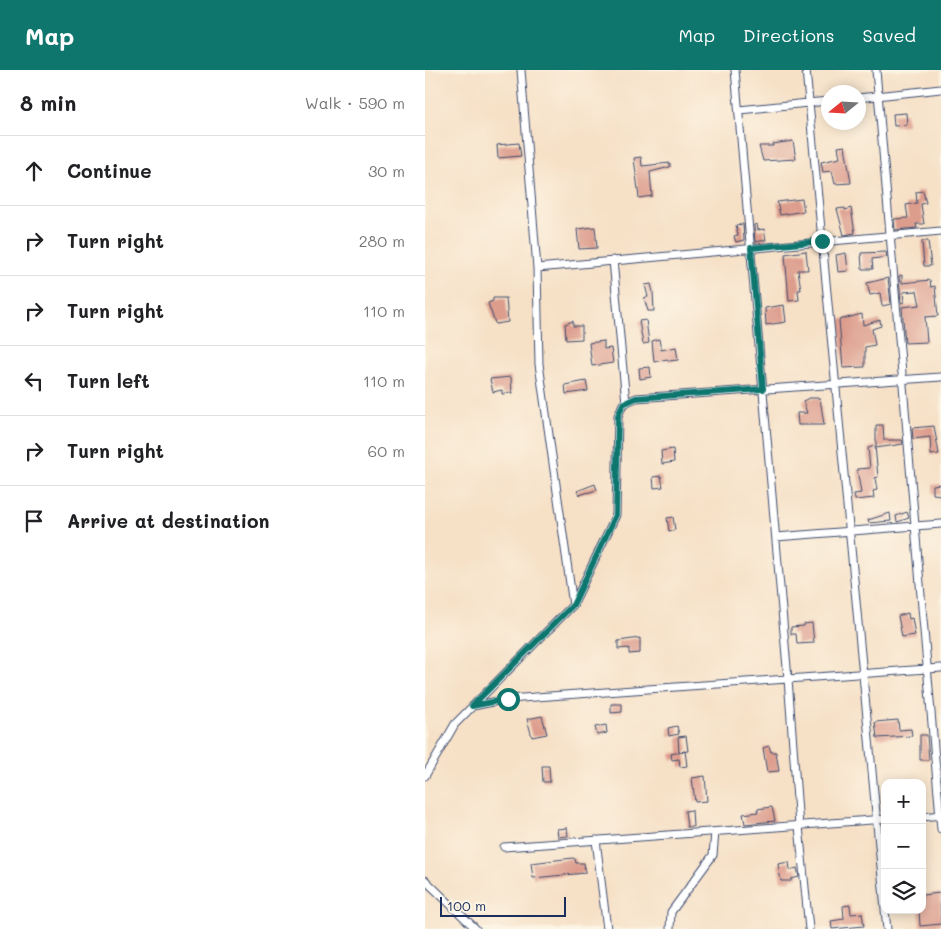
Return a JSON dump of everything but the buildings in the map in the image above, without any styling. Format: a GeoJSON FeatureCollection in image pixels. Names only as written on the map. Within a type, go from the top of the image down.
{"type":"FeatureCollection","features":[{"type":"Feature","properties":{"kind":"street"},"geometry":{"type":"LineString","coordinates":[[521,70],[537,268],[539,364],[573,605]]}},
{"type":"Feature","properties":{"kind":"street"},"geometry":{"type":"LineString","coordinates":[[735,70],[809,929]]}},
{"type":"Feature","properties":{"kind":"street"},"geometry":{"type":"LineString","coordinates":[[806,70],[881,873]]}},
{"type":"Feature","properties":{"kind":"street"},"geometry":{"type":"LineString","coordinates":[[876,70],[941,829]]}},
{"type":"Feature","properties":{"kind":"street"},"geometry":{"type":"LineString","coordinates":[[866,97],[941,90]]}},
{"type":"Feature","properties":{"kind":"street"},"geometry":{"type":"LineString","coordinates":[[739,110],[821,102]]}},
{"type":"Feature","properties":{"kind":"street"},"geometry":{"type":"LineString","coordinates":[[537,268],[941,231]]}},
{"type":"Feature","properties":{"kind":"street"},"geometry":{"type":"LineString","coordinates":[[613,260],[626,403]]}},
{"type":"Feature","properties":{"kind":"street"},"geometry":{"type":"LineString","coordinates":[[425,776],[455,724],[573,605],[616,515],[618,416],[623,404],[636,398],[941,377]]}},
{"type":"Feature","properties":{"kind":"street"},"geometry":{"type":"LineString","coordinates":[[776,538],[941,524]]}},
{"type":"Feature","properties":{"kind":"street"},"geometry":{"type":"LineString","coordinates":[[472,706],[508,699],[941,668]]}},
{"type":"Feature","properties":{"kind":"street"},"geometry":{"type":"LineString","coordinates":[[926,817],[940,815]]}},
{"type":"Feature","properties":{"kind":"street"},"geometry":{"type":"LineString","coordinates":[[504,847],[881,819]]}},
{"type":"Feature","properties":{"kind":"street"},"geometry":{"type":"LineString","coordinates":[[670,929],[671,912],[713,855],[715,832]]}},
{"type":"Feature","properties":{"kind":"street"},"geometry":{"type":"LineString","coordinates":[[596,840],[607,929]]}},
{"type":"Feature","properties":{"kind":"street"},"geometry":{"type":"LineString","coordinates":[[425,880],[476,929]]}},
{"type":"Feature","properties":{"kind":"street"},"geometry":{"type":"LineString","coordinates":[[886,914],[887,929]]}},
{"type":"Feature","properties":{"kind":"route"},"geometry":{"type":"LineString","coordinates":[[508,699],[472,706],[573,605],[616,515],[618,416],[623,404],[636,398],[763,389],[751,248],[822,241]]}}]}
